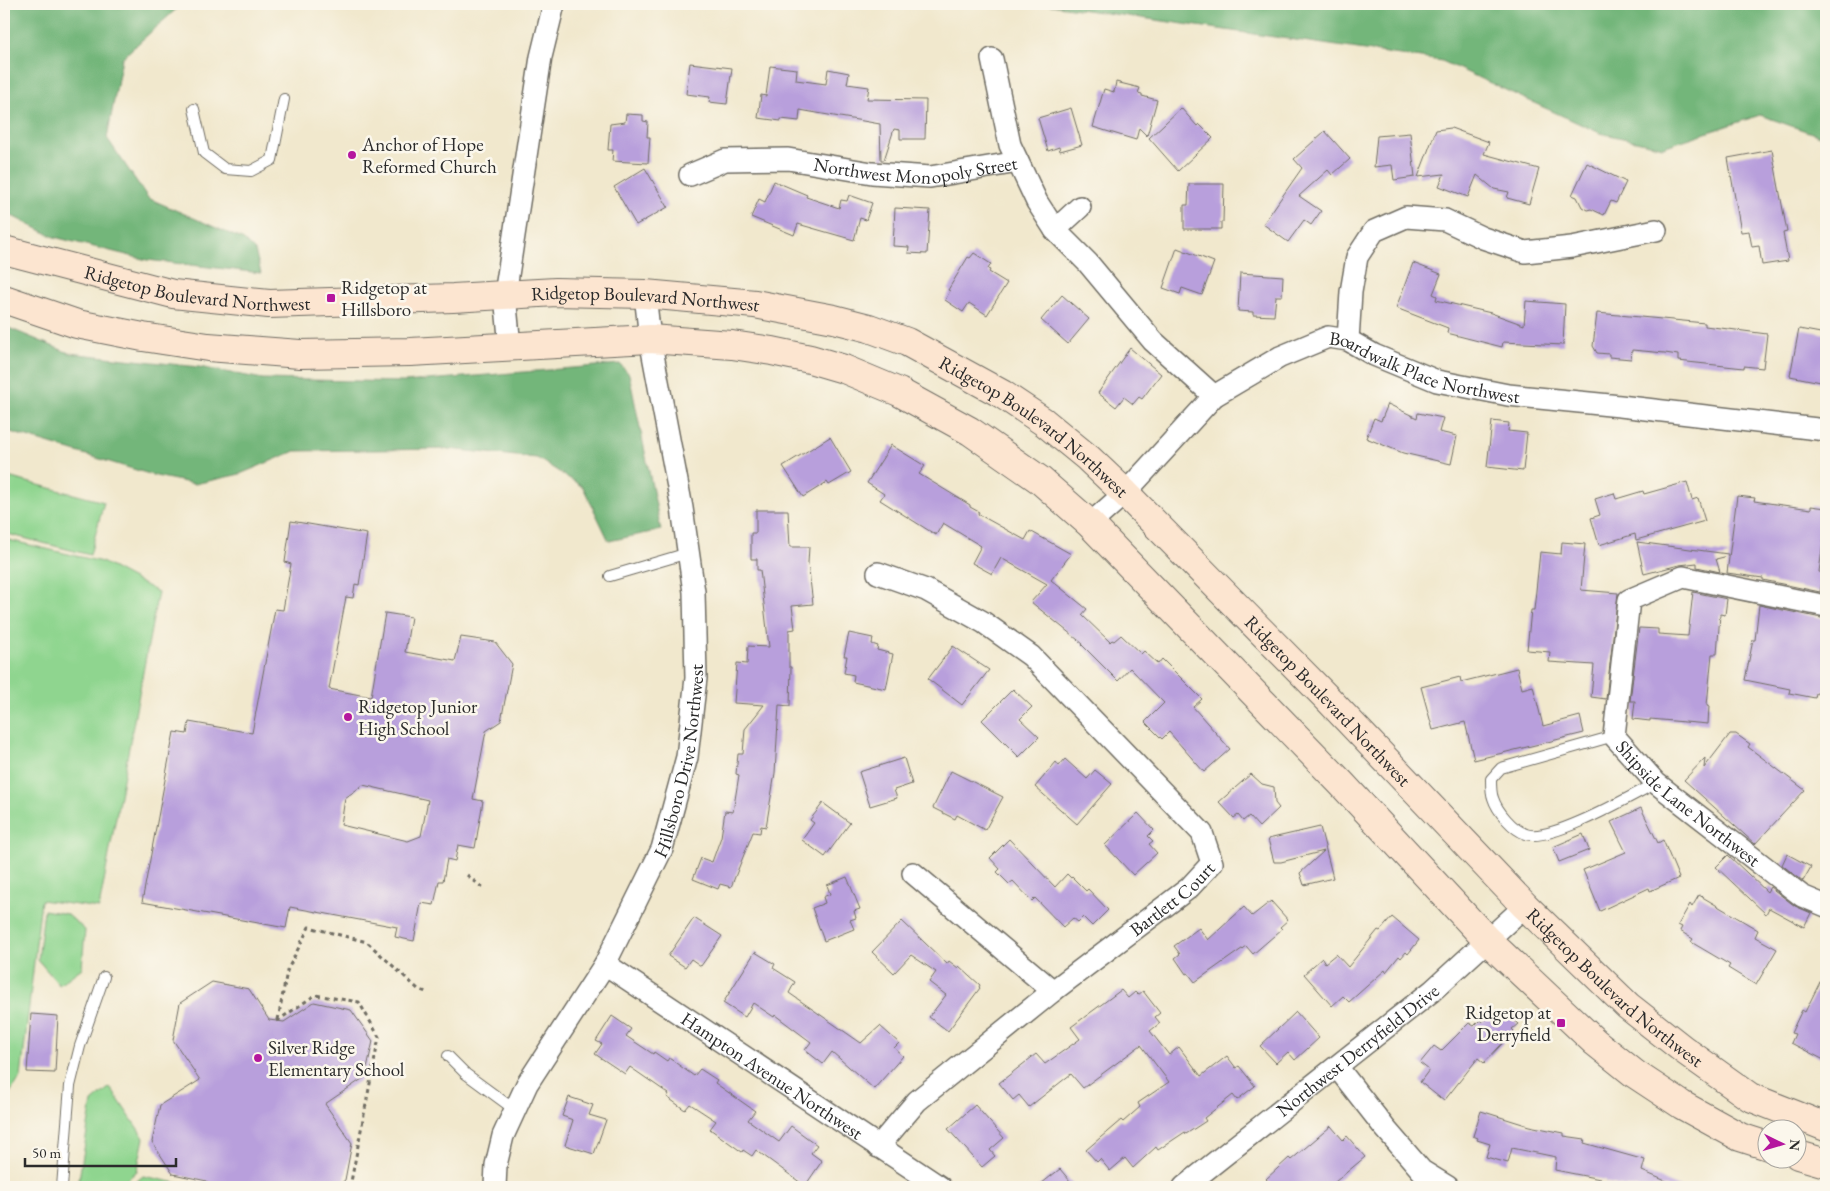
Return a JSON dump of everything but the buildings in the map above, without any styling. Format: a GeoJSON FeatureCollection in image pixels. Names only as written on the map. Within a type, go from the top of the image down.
{"type":"FeatureCollection","features":[{"type":"Feature","properties":{"kind":"main road","name":"Ridgetop Boulevard Northwest"},"geometry":{"type":"LineString","coordinates":[[4,250],[173,294],[269,304],[453,298],[556,292],[645,294],[754,304],[782,309],[869,328],[907,342],[1002,394],[1044,422],[1088,458],[1125,493],[1327,698],[1525,906],[1628,1006],[1684,1050],[1750,1097],[1826,1127]]}},
{"type":"Feature","properties":{"kind":"main road","name":"Ridgetop Boulevard Northwest"},"geometry":{"type":"LineString","coordinates":[[4,299],[77,324],[208,347],[300,354],[410,352],[650,339],[704,342],[772,350],[844,369],[899,392],[970,430],[1040,480],[1090,524],[1341,784],[1487,940],[1595,1042],[1635,1074],[1682,1105],[1740,1137],[1758,1143]]}},
{"type":"Feature","properties":{"kind":"main road"},"geometry":{"type":"LineString","coordinates":[[1808,1158],[1826,1163]]}},
{"type":"Feature","properties":{"kind":"street"},"geometry":{"type":"LineString","coordinates":[[510,347],[505,295],[541,57],[554,4]]}},
{"type":"Feature","properties":{"kind":"street"},"geometry":{"type":"LineString","coordinates":[[992,59],[1010,146],[1018,162]]}},
{"type":"Feature","properties":{"kind":"street","name":"Northwest Monopoly Street"},"geometry":{"type":"LineString","coordinates":[[690,175],[725,160],[788,159],[872,173],[930,177],[1018,162],[1037,202],[1055,230],[1088,263],[1154,341],[1214,396]]}},
{"type":"Feature","properties":{"kind":"street"},"geometry":{"type":"LineString","coordinates":[[1055,230],[1080,207]]}},
{"type":"Feature","properties":{"kind":"street"},"geometry":{"type":"LineString","coordinates":[[1348,340],[1351,292],[1357,257],[1374,231],[1406,217],[1445,220],[1483,238],[1525,252],[1572,247],[1656,230]]}},
{"type":"Feature","properties":{"kind":"street","name":"Hillsboro Drive Northwest"},"geometry":{"type":"LineString","coordinates":[[495,1187],[496,1165],[503,1136],[527,1084],[605,964],[662,849],[687,757],[696,678],[694,592],[682,508],[650,339],[645,294]]}},
{"type":"Feature","properties":{"kind":"street","name":"Boardwalk Place Northwest"},"geometry":{"type":"LineString","coordinates":[[1090,524],[1125,493],[1214,396],[1280,357],[1328,337],[1348,340],[1374,355],[1437,381],[1508,395],[1826,430]]}},
{"type":"Feature","properties":{"kind":"street","name":"Bartlett Court"},"geometry":{"type":"LineString","coordinates":[[878,572],[926,590],[983,622],[1031,656],[1202,833],[1212,863],[1189,888],[1053,991],[917,1101],[878,1147]]}},
{"type":"Feature","properties":{"kind":"street","name":"Shipside Lane Northwest"},"geometry":{"type":"LineString","coordinates":[[1826,606],[1683,577],[1628,600],[1614,736],[1656,783],[1802,896],[1826,906]]}},
{"type":"Feature","properties":{"kind":"street"},"geometry":{"type":"LineString","coordinates":[[913,873],[1053,991]]}},
{"type":"Feature","properties":{"kind":"street","name":"Northwest Derryfield Drive"},"geometry":{"type":"LineString","coordinates":[[1184,1187],[1432,991],[1525,906]]}},
{"type":"Feature","properties":{"kind":"street","name":"Hampton Avenue Northwest"},"geometry":{"type":"LineString","coordinates":[[605,964],[940,1187]]}},
{"type":"Feature","properties":{"kind":"street"},"geometry":{"type":"LineString","coordinates":[[1337,1067],[1384,1127],[1422,1171],[1448,1187]]}},
{"type":"Feature","properties":{"kind":"lane"},"geometry":{"type":"LineString","coordinates":[[194,110],[204,153],[226,169],[251,170],[272,160],[284,99]]}},
{"type":"Feature","properties":{"kind":"lane"},"geometry":{"type":"LineString","coordinates":[[610,576],[688,553]]}},
{"type":"Feature","properties":{"kind":"lane"},"geometry":{"type":"LineString","coordinates":[[1614,736],[1501,768],[1491,779],[1492,798],[1505,820],[1526,834],[1547,834],[1575,824],[1656,783]]}},
{"type":"Feature","properties":{"kind":"lane"},"geometry":{"type":"LineString","coordinates":[[62,1187],[70,1086],[80,1046],[104,977]]}},
{"type":"Feature","properties":{"kind":"lane"},"geometry":{"type":"LineString","coordinates":[[448,1056],[466,1074],[515,1110]]}},
{"type":"Feature","properties":{"kind":"path"},"geometry":{"type":"LineString","coordinates":[[467,875],[483,888]]}},
{"type":"Feature","properties":{"kind":"path"},"geometry":{"type":"LineString","coordinates":[[350,1187],[379,1037],[359,1002],[314,995],[278,1021],[287,971],[309,927],[367,942],[418,989],[426,992]]}},
{"type":"Feature","properties":{"kind":"green space"},"geometry":{"type":"Polygon","coordinates":[[[4,4],[182,4],[122,58],[107,138],[148,198],[244,240],[255,251],[261,273],[147,260],[54,237],[4,212],[4,4]]]}},
{"type":"Feature","properties":{"kind":"green space"},"geometry":{"type":"Polygon","coordinates":[[[1044,4],[1826,4],[1826,138],[1760,115],[1663,147],[1600,133],[1442,61],[1044,4]]]}},
{"type":"Feature","properties":{"kind":"green space"},"geometry":{"type":"Polygon","coordinates":[[[4,326],[69,353],[199,367],[263,379],[404,382],[620,364],[629,374],[661,530],[609,541],[583,487],[537,458],[448,449],[295,451],[240,474],[195,484],[156,476],[4,430],[4,326]]]}},
{"type":"Feature","properties":{"kind":"green space"},"geometry":{"type":"Polygon","coordinates":[[[4,476],[104,502],[90,555],[4,533],[4,476]]]}},
{"type":"Feature","properties":{"kind":"green space"},"geometry":{"type":"Polygon","coordinates":[[[4,539],[102,562],[158,592],[99,908],[41,900],[21,1077],[4,1101],[4,539]]]}},
{"type":"Feature","properties":{"kind":"green space"},"geometry":{"type":"Polygon","coordinates":[[[44,910],[67,914],[85,930],[82,968],[59,985],[38,960],[44,910]]]}},
{"type":"Feature","properties":{"kind":"green space"},"geometry":{"type":"Polygon","coordinates":[[[110,1087],[144,1138],[137,1171],[119,1187],[82,1187],[79,1179],[92,1102],[110,1087]]]}},
{"type":"Feature","properties":{"kind":"green space"},"geometry":{"type":"Polygon","coordinates":[[[143,1176],[182,1184],[183,1187],[130,1187],[143,1176]]]}},
{"type":"Feature","properties":{"kind":"place","name":"Anchor of Hope Reformed Church"},"geometry":{"type":"Point","coordinates":[352,155]}},
{"type":"Feature","properties":{"kind":"place","name":"Ridgetop at Hillsboro"},"geometry":{"type":"Point","coordinates":[331,298]}},
{"type":"Feature","properties":{"kind":"place","name":"Ridgetop Junior High School"},"geometry":{"type":"Point","coordinates":[348,717]}},
{"type":"Feature","properties":{"kind":"place","name":"Ridgetop at Derryfield"},"geometry":{"type":"Point","coordinates":[1561,1023]}},
{"type":"Feature","properties":{"kind":"place","name":"Silver Ridge Elementary School"},"geometry":{"type":"Point","coordinates":[258,1058]}}]}
